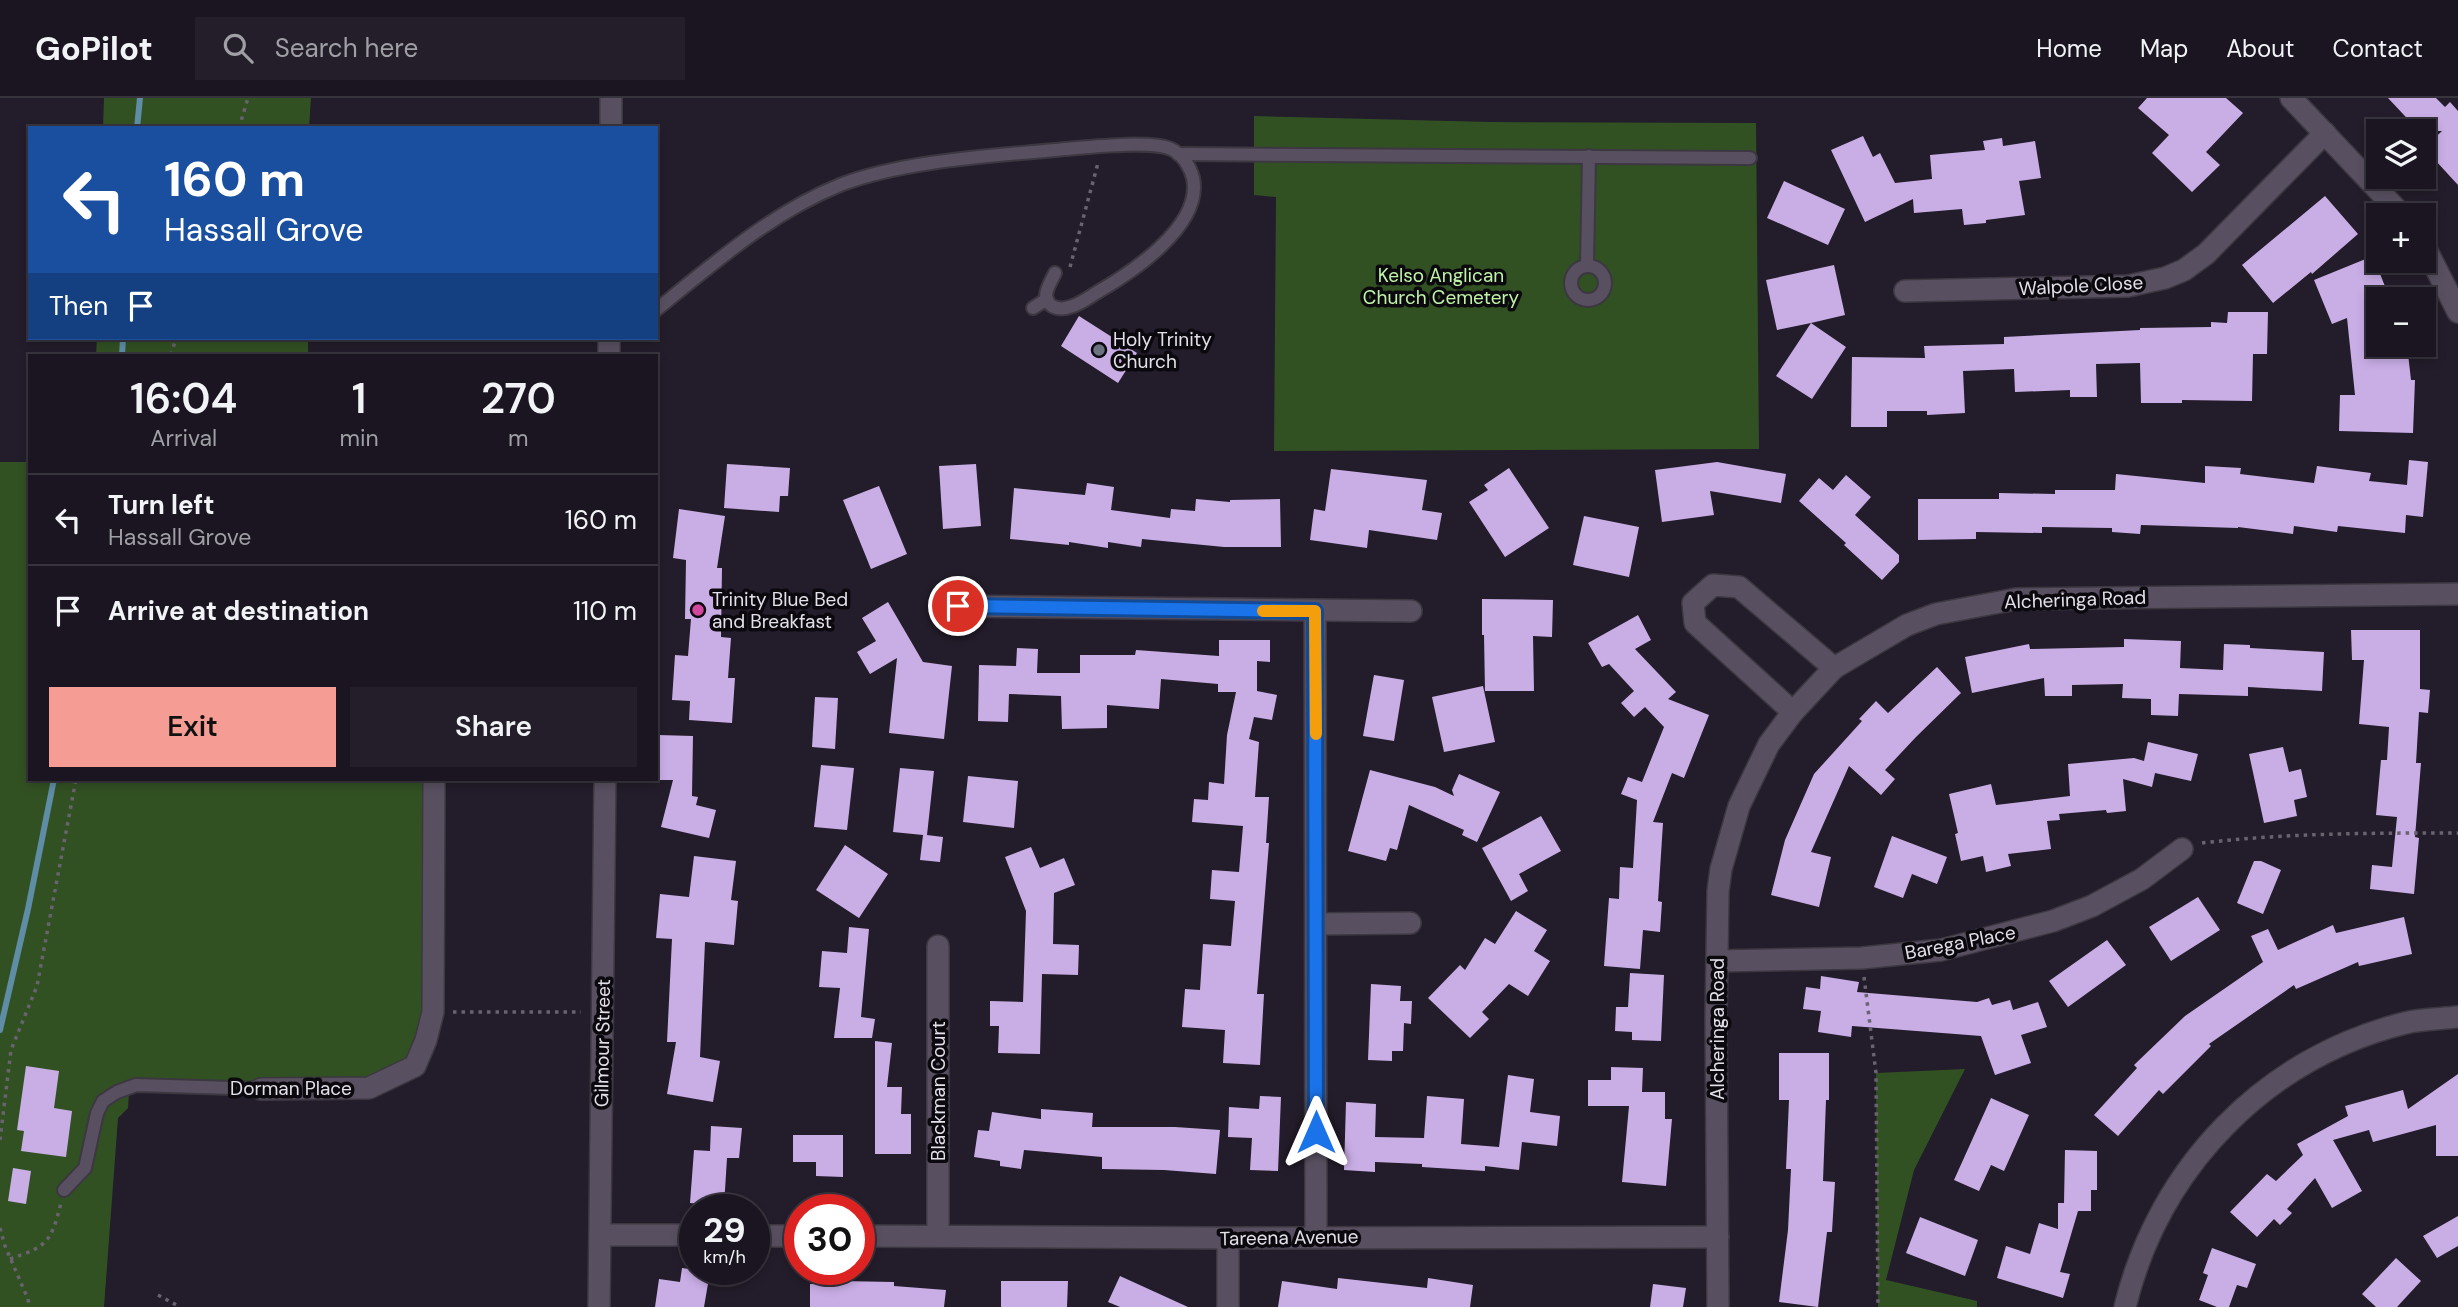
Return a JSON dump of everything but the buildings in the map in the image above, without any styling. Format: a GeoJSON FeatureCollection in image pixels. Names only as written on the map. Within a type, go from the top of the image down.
{"type":"FeatureCollection","features":[{"type":"Feature","properties":{"kind":"street"},"geometry":{"type":"LineString","coordinates":[[611,98],[611,126]]}},
{"type":"Feature","properties":{"kind":"street"},"geometry":{"type":"LineString","coordinates":[[2291,98],[2391,203]]}},
{"type":"Feature","properties":{"kind":"street","name":"Walpole Close"},"geometry":{"type":"LineString","coordinates":[[1905,291],[2128,286],[2165,278],[2184,270],[2206,254],[2325,133]]}},
{"type":"Feature","properties":{"kind":"street"},"geometry":{"type":"LineString","coordinates":[[2436,268],[2458,311]]}},
{"type":"Feature","properties":{"kind":"street"},"geometry":{"type":"LineString","coordinates":[[1793,712],[1695,623],[1693,603],[1713,585],[1739,587],[1834,668]]}},
{"type":"Feature","properties":{"kind":"street","name":"Alcheringa Road"},"geometry":{"type":"LineString","coordinates":[[1718,1307],[1718,891],[1721,869],[1739,806],[1769,744],[1793,712],[1834,668],[1907,625],[1936,614],[2015,598],[2458,594]]}},
{"type":"Feature","properties":{"kind":"street"},"geometry":{"type":"LineString","coordinates":[[958,606],[1410,611]]}},
{"type":"Feature","properties":{"kind":"street"},"geometry":{"type":"LineString","coordinates":[[1315,611],[1316,1237]]}},
{"type":"Feature","properties":{"kind":"street","name":"Dorman Place"},"geometry":{"type":"LineString","coordinates":[[261,1089],[369,1088],[415,1066],[426,1040],[433,1012],[434,781]]}},
{"type":"Feature","properties":{"kind":"street","name":"Gilmour Street"},"geometry":{"type":"LineString","coordinates":[[598,1307],[605,781]]}},
{"type":"Feature","properties":{"kind":"street","name":"Barega Place"},"geometry":{"type":"LineString","coordinates":[[1718,961],[1862,958],[1941,950],[2053,921],[2092,906],[2142,879],[2182,849]]}},
{"type":"Feature","properties":{"kind":"street"},"geometry":{"type":"LineString","coordinates":[[1317,924],[1410,923]]}},
{"type":"Feature","properties":{"kind":"street","name":"Blackman Court"},"geometry":{"type":"LineString","coordinates":[[938,946],[938,1236]]}},
{"type":"Feature","properties":{"kind":"street"},"geometry":{"type":"LineString","coordinates":[[2125,1307],[2141,1252],[2175,1191],[2194,1161],[2231,1118],[2267,1087],[2304,1063],[2346,1043],[2406,1023],[2458,1017]]}},
{"type":"Feature","properties":{"kind":"street"},"geometry":{"type":"LineString","coordinates":[[600,1235],[679,1236]]}},
{"type":"Feature","properties":{"kind":"street","name":"Tareena Avenue"},"geometry":{"type":"LineString","coordinates":[[875,1236],[1718,1237]]}},
{"type":"Feature","properties":{"kind":"street"},"geometry":{"type":"LineString","coordinates":[[1228,1238],[1228,1307]]}},
{"type":"Feature","properties":{"kind":"lane"},"geometry":{"type":"LineString","coordinates":[[658,308],[745,239],[770,222],[838,186],[889,171],[979,157],[1102,146],[1162,147],[1178,153],[1750,158]]}},
{"type":"Feature","properties":{"kind":"lane"},"geometry":{"type":"LineString","coordinates":[[1055,273],[1047,289],[1047,299],[1052,306],[1059,308],[1072,306],[1119,280],[1152,255],[1168,239],[1185,215],[1194,194],[1192,173],[1178,153]]}},
{"type":"Feature","properties":{"kind":"lane"},"geometry":{"type":"LineString","coordinates":[[1587,265],[1589,156]]}},
{"type":"Feature","properties":{"kind":"lane"},"geometry":{"type":"LineString","coordinates":[[1033,308],[1047,299]]}},
{"type":"Feature","properties":{"kind":"lane","name":"Dorman Place"},"geometry":{"type":"LineString","coordinates":[[64,1191],[85,1168],[97,1113],[103,1101],[117,1092],[136,1085],[261,1089]]}},
{"type":"Feature","properties":{"kind":"path"},"geometry":{"type":"LineString","coordinates":[[240,126],[248,98]]}},
{"type":"Feature","properties":{"kind":"path"},"geometry":{"type":"LineString","coordinates":[[1070,268],[1099,161]]}},
{"type":"Feature","properties":{"kind":"path"},"geometry":{"type":"LineString","coordinates":[[0,1140],[12,1050],[37,986],[76,781]]}},
{"type":"Feature","properties":{"kind":"path"},"geometry":{"type":"LineString","coordinates":[[2182,849],[2190,844],[2255,836],[2458,833]]}},
{"type":"Feature","properties":{"kind":"path"},"geometry":{"type":"LineString","coordinates":[[1862,958],[1875,1073],[1878,1307]]}},
{"type":"Feature","properties":{"kind":"path"},"geometry":{"type":"LineString","coordinates":[[433,1012],[602,1012]]}},
{"type":"Feature","properties":{"kind":"path"},"geometry":{"type":"LineString","coordinates":[[10,1259],[42,1245],[51,1237],[64,1191]]}},
{"type":"Feature","properties":{"kind":"path"},"geometry":{"type":"LineString","coordinates":[[0,1228],[2,1246],[29,1307]]}},
{"type":"Feature","properties":{"kind":"path"},"geometry":{"type":"LineString","coordinates":[[158,1295],[180,1307]]}},
{"type":"Feature","properties":{"kind":"green space"},"geometry":{"type":"Polygon","coordinates":[[[104,98],[311,98],[309,126],[103,126],[104,98]]]}},
{"type":"Feature","properties":{"kind":"green space","name":"Kelso Anglican Church Cemetery"},"geometry":{"type":"Polygon","coordinates":[[[1254,116],[1490,122],[1756,123],[1759,449],[1274,451],[1276,197],[1254,195],[1254,116]]]}},
{"type":"Feature","properties":{"kind":"green space"},"geometry":{"type":"Polygon","coordinates":[[[97,340],[308,340],[308,354],[96,354],[97,340]]]}},
{"type":"Feature","properties":{"kind":"green space"},"geometry":{"type":"Polygon","coordinates":[[[0,462],[28,462],[28,781],[434,781],[433,1012],[415,1066],[369,1088],[129,1093],[128,1108],[118,1118],[104,1307],[0,1307],[0,462]]]}},
{"type":"Feature","properties":{"kind":"green space"},"geometry":{"type":"Polygon","coordinates":[[[1965,1069],[1914,1170],[1886,1280],[1977,1301],[1977,1307],[1878,1307],[1876,1073],[1965,1069]]]}},
{"type":"Feature","properties":{"kind":"waterway"},"geometry":{"type":"LineString","coordinates":[[137,126],[140,98]]}},
{"type":"Feature","properties":{"kind":"waterway"},"geometry":{"type":"LineString","coordinates":[[122,354],[123,340]]}},
{"type":"Feature","properties":{"kind":"waterway"},"geometry":{"type":"LineString","coordinates":[[0,1030],[54,781]]}},
{"type":"Feature","properties":{"kind":"slow traffic"},"geometry":{"type":"LineString","coordinates":[[1263,611],[1315,611],[1316,734]]}},
{"type":"Feature","properties":{"kind":"place","name":"Holy Trinity Church"},"geometry":{"type":"Point","coordinates":[1099,350]}},
{"type":"Feature","properties":{"kind":"place","name":"Trinity Blue Bed and Breakfast"},"geometry":{"type":"Point","coordinates":[698,610]}},
{"type":"Feature","properties":{"kind":"route"},"geometry":{"type":"LineString","coordinates":[[958,606],[1315,611],[1316,1132]]}}]}
